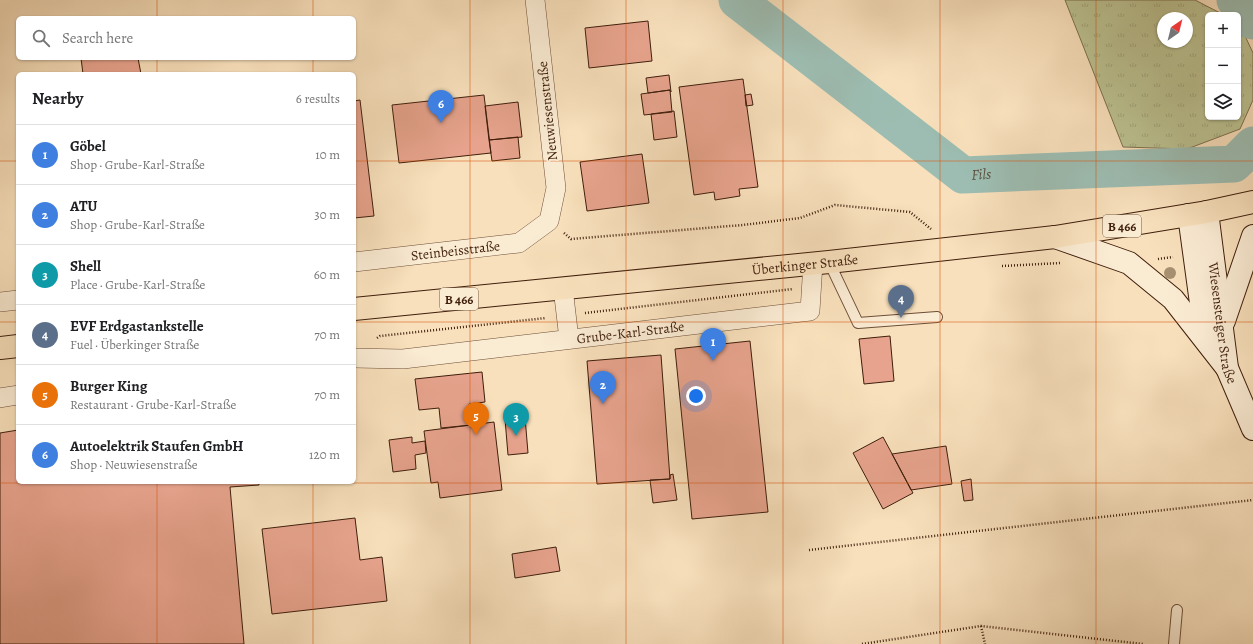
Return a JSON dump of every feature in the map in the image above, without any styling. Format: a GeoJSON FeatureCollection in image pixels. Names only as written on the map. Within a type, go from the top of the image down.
{"type":"FeatureCollection","features":[{"type":"Feature","properties":{"kind":"main road","name":"Überkinger Straße"},"geometry":{"type":"LineString","coordinates":[[356,309],[1055,237],[1198,213],[1253,202]]}},
{"type":"Feature","properties":{"kind":"main road","name":"Wiesensteiger Straße"},"geometry":{"type":"LineString","coordinates":[[1198,213],[1193,254],[1214,335],[1253,429]]}},
{"type":"Feature","properties":{"kind":"main road"},"geometry":{"type":"LineString","coordinates":[[1055,237],[1130,263],[1214,335],[1253,236]]}},
{"type":"Feature","properties":{"kind":"main road"},"geometry":{"type":"LineString","coordinates":[[0,348],[16,346]]}},
{"type":"Feature","properties":{"kind":"street","name":"Neuwiesenstraße"},"geometry":{"type":"LineString","coordinates":[[535,0],[556,188],[549,221]]}},
{"type":"Feature","properties":{"kind":"street","name":"Steinbeisstraße"},"geometry":{"type":"LineString","coordinates":[[356,262],[518,243],[549,221]]}},
{"type":"Feature","properties":{"kind":"street","name":"Grube-Karl-Straße"},"geometry":{"type":"LineString","coordinates":[[356,358],[403,359],[810,311],[821,262]]}},
{"type":"Feature","properties":{"kind":"street","name":"Grube-Karl-Straße"},"geometry":{"type":"LineString","coordinates":[[564,288],[569,339]]}},
{"type":"Feature","properties":{"kind":"street"},"geometry":{"type":"LineString","coordinates":[[0,302],[16,300]]}},
{"type":"Feature","properties":{"kind":"street"},"geometry":{"type":"LineString","coordinates":[[0,398],[16,395]]}},
{"type":"Feature","properties":{"kind":"lane"},"geometry":{"type":"LineString","coordinates":[[821,262],[858,323],[937,317]]}},
{"type":"Feature","properties":{"kind":"lane"},"geometry":{"type":"LineString","coordinates":[[1174,644],[1178,610]]}},
{"type":"Feature","properties":{"kind":"path"},"geometry":{"type":"LineString","coordinates":[[549,221],[571,240],[743,225],[800,218],[835,205],[910,212],[954,248]]}},
{"type":"Feature","properties":{"kind":"path"},"geometry":{"type":"LineString","coordinates":[[809,550],[1253,500]]}},
{"type":"Feature","properties":{"kind":"path"},"geometry":{"type":"LineString","coordinates":[[862,644],[981,626],[1143,644]]}},
{"type":"Feature","properties":{"kind":"path"},"geometry":{"type":"LineString","coordinates":[[981,626],[985,644]]}},
{"type":"Feature","properties":{"kind":"green space"},"geometry":{"type":"Polygon","coordinates":[[[1065,0],[1195,0],[1218,12],[1205,12],[1205,120],[1241,120],[1241,27],[1253,53],[1253,100],[1240,129],[1187,149],[1123,147],[1065,0]]]}},
{"type":"Feature","properties":{"kind":"building"},"geometry":{"type":"Polygon","coordinates":[[[648,21],[652,61],[589,68],[585,28],[648,21]]]}},
{"type":"Feature","properties":{"kind":"building"},"geometry":{"type":"Polygon","coordinates":[[[81,60],[138,60],[141,72],[83,72],[81,60]]]}},
{"type":"Feature","properties":{"kind":"building"},"geometry":{"type":"Polygon","coordinates":[[[669,75],[671,92],[670,90],[648,93],[646,78],[669,75]]]}},
{"type":"Feature","properties":{"kind":"building"},"geometry":{"type":"Polygon","coordinates":[[[743,79],[758,187],[739,189],[740,196],[715,200],[714,192],[694,195],[679,87],[743,79]]]}},
{"type":"Feature","properties":{"kind":"building"},"geometry":{"type":"Polygon","coordinates":[[[670,90],[672,112],[644,115],[641,94],[670,90]]]}},
{"type":"Feature","properties":{"kind":"building"},"geometry":{"type":"Polygon","coordinates":[[[751,94],[753,105],[746,106],[745,95],[751,94]]]}},
{"type":"Feature","properties":{"kind":"building"},"geometry":{"type":"Polygon","coordinates":[[[484,95],[491,153],[399,163],[392,105],[484,95]]]}},
{"type":"Feature","properties":{"kind":"building"},"geometry":{"type":"Polygon","coordinates":[[[360,100],[374,216],[356,218],[356,101],[360,100]]]}},
{"type":"Feature","properties":{"kind":"building"},"geometry":{"type":"Polygon","coordinates":[[[518,102],[522,137],[489,140],[485,106],[518,102]]]}},
{"type":"Feature","properties":{"kind":"building"},"geometry":{"type":"Polygon","coordinates":[[[674,111],[677,137],[654,140],[651,114],[674,111]]]}},
{"type":"Feature","properties":{"kind":"building"},"geometry":{"type":"Polygon","coordinates":[[[518,137],[520,158],[492,161],[489,140],[518,137]]]}},
{"type":"Feature","properties":{"kind":"building"},"geometry":{"type":"Polygon","coordinates":[[[642,154],[649,203],[587,211],[580,162],[642,154]]]}},
{"type":"Feature","properties":{"kind":"building"},"geometry":{"type":"Polygon","coordinates":[[[890,336],[894,381],[864,384],[859,339],[890,336]]]}},
{"type":"Feature","properties":{"kind":"building"},"geometry":{"type":"Polygon","coordinates":[[[750,341],[768,512],[692,519],[675,349],[750,341]]]}},
{"type":"Feature","properties":{"kind":"building"},"geometry":{"type":"Polygon","coordinates":[[[661,355],[670,479],[597,484],[587,361],[661,355]]]}},
{"type":"Feature","properties":{"kind":"building"},"geometry":{"type":"Polygon","coordinates":[[[482,372],[485,402],[469,404],[471,425],[441,428],[439,408],[419,410],[415,379],[482,372]]]}},
{"type":"Feature","properties":{"kind":"building"},"geometry":{"type":"Polygon","coordinates":[[[525,417],[528,453],[508,455],[505,419],[525,417]]]}},
{"type":"Feature","properties":{"kind":"building"},"geometry":{"type":"Polygon","coordinates":[[[494,422],[502,490],[440,498],[438,482],[431,483],[424,431],[494,422]]]}},
{"type":"Feature","properties":{"kind":"building"},"geometry":{"type":"Polygon","coordinates":[[[16,430],[16,484],[259,484],[230,487],[244,644],[0,644],[0,433],[16,430]]]}},
{"type":"Feature","properties":{"kind":"building"},"geometry":{"type":"Polygon","coordinates":[[[412,437],[412,443],[425,441],[426,453],[415,455],[416,469],[393,472],[389,440],[412,437]]]}},
{"type":"Feature","properties":{"kind":"building"},"geometry":{"type":"Polygon","coordinates":[[[883,437],[913,493],[883,509],[853,453],[883,437]]]}},
{"type":"Feature","properties":{"kind":"building"},"geometry":{"type":"Polygon","coordinates":[[[946,446],[952,484],[911,490],[892,454],[946,446]]]}},
{"type":"Feature","properties":{"kind":"building"},"geometry":{"type":"Polygon","coordinates":[[[673,474],[677,500],[653,503],[650,480],[670,479],[670,475],[673,474]]]}},
{"type":"Feature","properties":{"kind":"building"},"geometry":{"type":"Polygon","coordinates":[[[971,479],[973,500],[964,501],[961,481],[971,479]]]}},
{"type":"Feature","properties":{"kind":"building"},"geometry":{"type":"Polygon","coordinates":[[[355,518],[360,560],[382,557],[387,601],[272,614],[262,529],[355,518]]]}},
{"type":"Feature","properties":{"kind":"building"},"geometry":{"type":"Polygon","coordinates":[[[556,547],[560,571],[515,578],[512,554],[556,547]]]}},
{"type":"Feature","properties":{"kind":"waterway","name":"Fils"},"geometry":{"type":"LineString","coordinates":[[737,0],[963,175],[1234,164],[1253,145]]}},
{"type":"Feature","properties":{"kind":"waterway","name":"Fils"},"geometry":{"type":"LineString","coordinates":[[1235,0],[1253,21]]}},
{"type":"Feature","properties":{"kind":"place","name":"Autoelektrik Staufen GmbH"},"geometry":{"type":"Point","coordinates":[441,123]}},
{"type":"Feature","properties":{"kind":"place","name":"EVF Erdgastankstelle"},"geometry":{"type":"Point","coordinates":[901,318]}},
{"type":"Feature","properties":{"kind":"place","name":"Göbel"},"geometry":{"type":"Point","coordinates":[713,361]}},
{"type":"Feature","properties":{"kind":"place","name":"ATU"},"geometry":{"type":"Point","coordinates":[603,404]}},
{"type":"Feature","properties":{"kind":"place","name":"Burger King"},"geometry":{"type":"Point","coordinates":[476,435]}},
{"type":"Feature","properties":{"kind":"place","name":"Shell"},"geometry":{"type":"Point","coordinates":[516,436]}}]}
